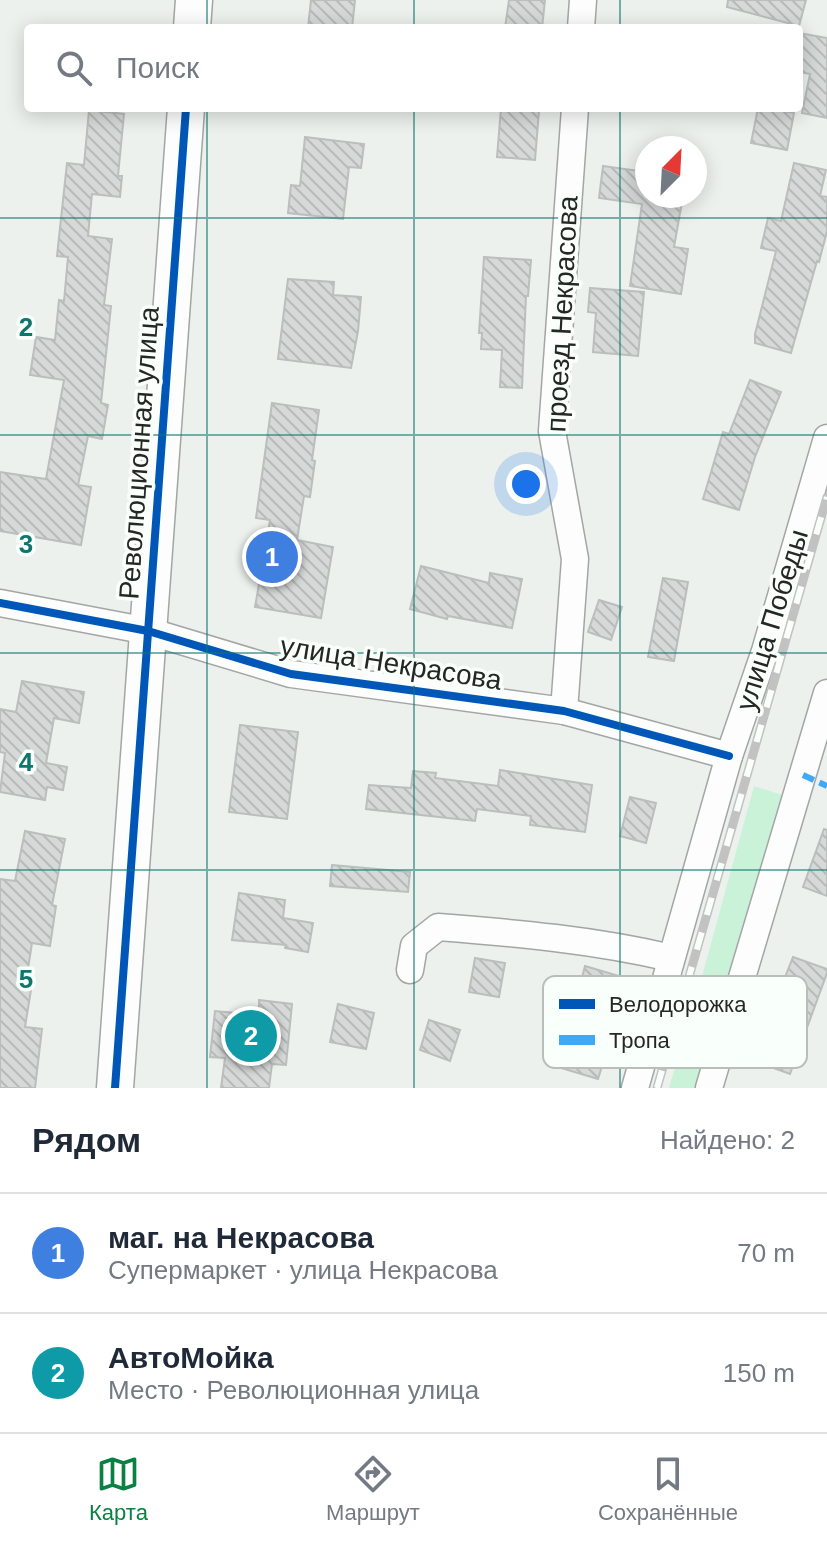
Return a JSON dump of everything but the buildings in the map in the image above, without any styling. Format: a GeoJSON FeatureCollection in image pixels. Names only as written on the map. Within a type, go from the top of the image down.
{"type":"FeatureCollection","features":[{"type":"Feature","properties":{"kind":"street"},"geometry":{"type":"LineString","coordinates":[[192,24],[194,0]]}},
{"type":"Feature","properties":{"kind":"street"},"geometry":{"type":"LineString","coordinates":[[581,24],[583,0]]}},
{"type":"Feature","properties":{"kind":"street","name":"Революционная улица"},"geometry":{"type":"LineString","coordinates":[[115,1088],[186,112]]}},
{"type":"Feature","properties":{"kind":"street","name":"проезд Некрасова"},"geometry":{"type":"LineString","coordinates":[[564,711],[575,559],[552,431],[575,112]]}},
{"type":"Feature","properties":{"kind":"street","name":"улица Победы"},"geometry":{"type":"LineString","coordinates":[[666,976],[729,756],[765,651],[827,438]]}},
{"type":"Feature","properties":{"kind":"street","name":"улица Некрасова"},"geometry":{"type":"LineString","coordinates":[[0,603],[148,631],[291,674],[564,711],[729,756]]}},
{"type":"Feature","properties":{"kind":"street"},"geometry":{"type":"LineString","coordinates":[[742,976],[827,693]]}},
{"type":"Feature","properties":{"kind":"street"},"geometry":{"type":"LineString","coordinates":[[410,970],[414,946],[438,927],[501,931],[611,946],[671,958]]}},
{"type":"Feature","properties":{"kind":"street","name":"улица Победы"},"geometry":{"type":"LineString","coordinates":[[635,1088],[641,1068]]}},
{"type":"Feature","properties":{"kind":"street"},"geometry":{"type":"LineString","coordinates":[[709,1088],[715,1068]]}},
{"type":"Feature","properties":{"kind":"green space"},"geometry":{"type":"Polygon","coordinates":[[[754,786],[789,797],[736,976],[702,976],[754,786]]]}},
{"type":"Feature","properties":{"kind":"green space"},"geometry":{"type":"Polygon","coordinates":[[[675,1068],[709,1068],[703,1088],[669,1088],[675,1068]]]}},
{"type":"Feature","properties":{"kind":"railway"},"geometry":{"type":"LineString","coordinates":[[689,976],[827,497]]}},
{"type":"Feature","properties":{"kind":"railway"},"geometry":{"type":"LineString","coordinates":[[657,1088],[663,1068]]}},
{"type":"Feature","properties":{"kind":"marked path"},"geometry":{"type":"LineString","coordinates":[[803,775],[827,786]]}},
{"type":"Feature","properties":{"kind":"cycle path"},"geometry":{"type":"LineString","coordinates":[[115,1088],[186,112]]}},
{"type":"Feature","properties":{"kind":"cycle path"},"geometry":{"type":"LineString","coordinates":[[0,603],[148,631],[291,674],[564,711],[729,756]]}},
{"type":"Feature","properties":{"kind":"place","name":"маг. на Некрасова"},"geometry":{"type":"Point","coordinates":[272,557]}},
{"type":"Feature","properties":{"kind":"place","name":"АвтоМойка"},"geometry":{"type":"Point","coordinates":[251,1036]}}]}
